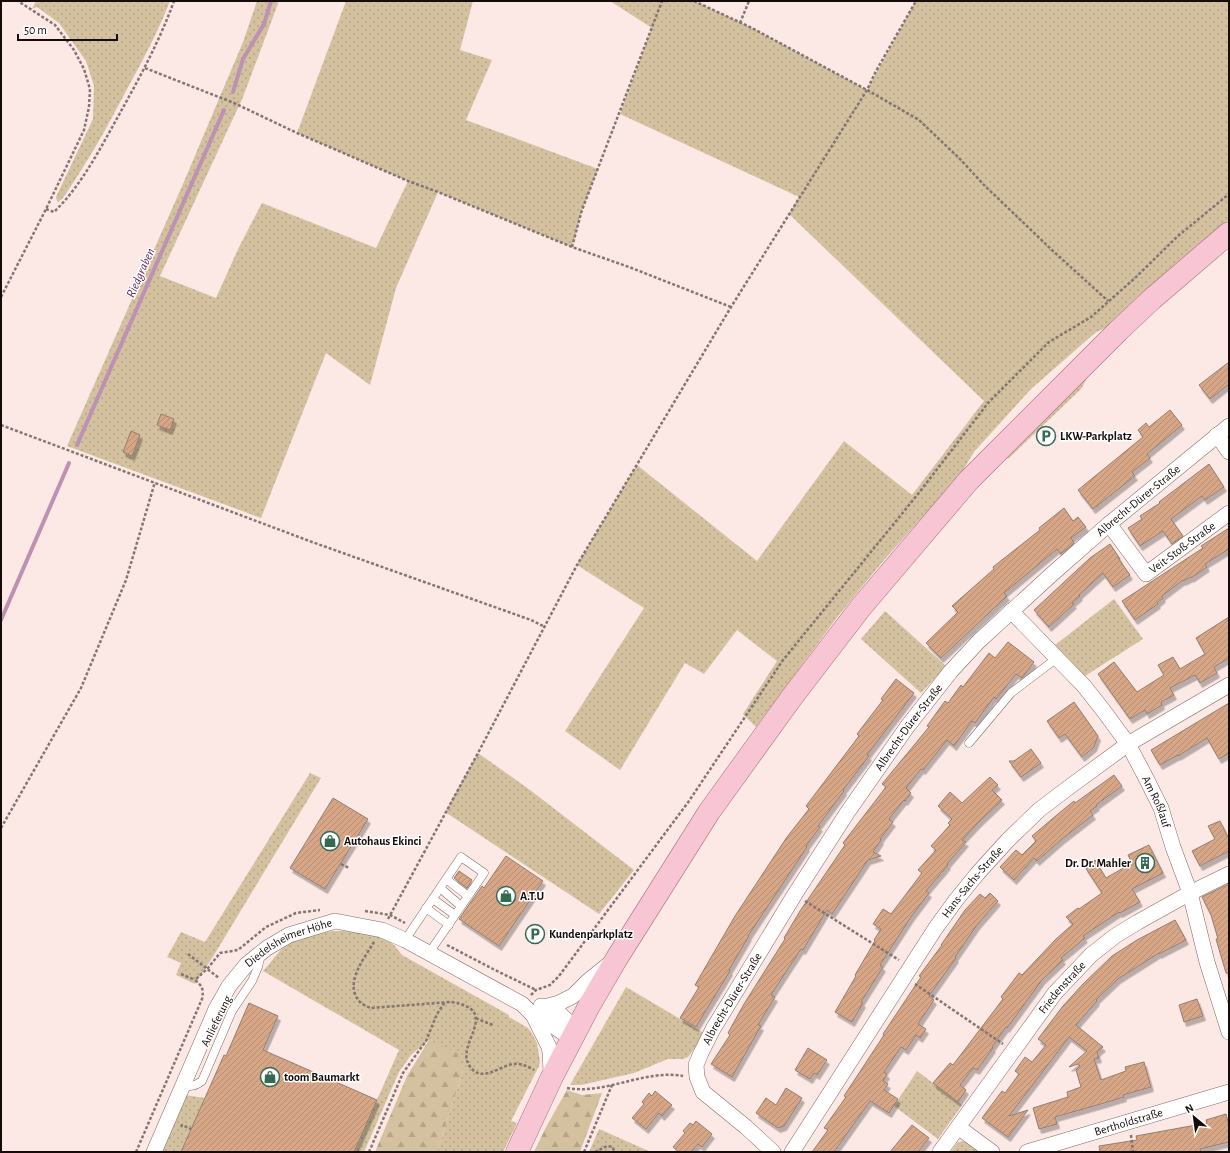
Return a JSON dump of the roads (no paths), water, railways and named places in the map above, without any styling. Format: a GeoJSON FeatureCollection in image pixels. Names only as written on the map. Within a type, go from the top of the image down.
{"type":"FeatureCollection","features":[{"type":"Feature","properties":{"kind":"main road"},"geometry":{"type":"LineString","coordinates":[[517,1152],[551,1077],[574,1033],[617,958],[709,812],[792,697],[861,607],[969,480],[1118,331],[1152,299],[1229,233]]}},
{"type":"Feature","properties":{"kind":"street","name":"Albrecht-Dürer-Straße"},"geometry":{"type":"LineString","coordinates":[[773,1152],[746,1127],[703,1092],[697,1077],[696,1065],[710,1035],[795,894],[864,788],[951,671],[979,641],[1011,611],[1109,524],[1229,426]]}},
{"type":"Feature","properties":{"kind":"street"},"geometry":{"type":"LineString","coordinates":[[1217,435],[1229,452]]}},
{"type":"Feature","properties":{"kind":"street","name":"Veit-Stoß-Straße"},"geometry":{"type":"LineString","coordinates":[[1109,524],[1146,574],[1229,513]]}},
{"type":"Feature","properties":{"kind":"street","name":"Am Roßlauf"},"geometry":{"type":"LineString","coordinates":[[1011,611],[1099,704],[1128,744],[1161,808],[1173,847],[1190,893],[1207,962],[1229,1032]]}},
{"type":"Feature","properties":{"kind":"street","name":"Hans-Sachs-Straße"},"geometry":{"type":"LineString","coordinates":[[792,1152],[935,929],[956,900],[1008,840],[1039,810],[1128,744],[1229,685]]}},
{"type":"Feature","properties":{"kind":"street","name":"Friedenstraße"},"geometry":{"type":"LineString","coordinates":[[940,1152],[1055,993],[1091,955],[1115,936],[1190,893],[1229,874]]}},
{"type":"Feature","properties":{"kind":"street","name":"Diedelsheimer Höhe"},"geometry":{"type":"LineString","coordinates":[[154,1152],[216,1009],[229,986],[247,964],[289,935],[335,921],[382,930],[405,940],[522,1004],[538,1011]]}},
{"type":"Feature","properties":{"kind":"street"},"geometry":{"type":"LineString","coordinates":[[538,1011],[573,996],[588,981],[617,958]]}},
{"type":"Feature","properties":{"kind":"street"},"geometry":{"type":"LineString","coordinates":[[538,1011],[550,1024],[574,1033]]}},
{"type":"Feature","properties":{"kind":"street"},"geometry":{"type":"LineString","coordinates":[[538,1011],[549,1047],[551,1077]]}},
{"type":"Feature","properties":{"kind":"street","name":"Bertholdstraße"},"geometry":{"type":"LineString","coordinates":[[1028,1152],[1229,1092]]}},
{"type":"Feature","properties":{"kind":"street"},"geometry":{"type":"LineString","coordinates":[[958,1127],[992,1152]]}},
{"type":"Feature","properties":{"kind":"lane"},"geometry":{"type":"LineString","coordinates":[[969,743],[1011,693],[1057,658]]}},
{"type":"Feature","properties":{"kind":"lane"},"geometry":{"type":"LineString","coordinates":[[405,940],[461,857],[484,872],[429,953]]}},
{"type":"Feature","properties":{"kind":"lane"},"geometry":{"type":"LineString","coordinates":[[446,879],[468,896]]}},
{"type":"Feature","properties":{"kind":"lane"},"geometry":{"type":"LineString","coordinates":[[440,888],[461,906]]}},
{"type":"Feature","properties":{"kind":"lane"},"geometry":{"type":"LineString","coordinates":[[433,899],[455,915]]}},
{"type":"Feature","properties":{"kind":"lane"},"geometry":{"type":"LineString","coordinates":[[426,908],[449,925]]}},
{"type":"Feature","properties":{"kind":"lane","name":"Anlieferung"},"geometry":{"type":"LineString","coordinates":[[183,1085],[196,1085],[202,1081],[232,1011],[252,981],[258,967],[261,953]]}},
{"type":"Feature","properties":{"kind":"waterway","name":"Riedgraben"},"geometry":{"type":"LineString","coordinates":[[233,92],[243,59],[264,24],[271,1]]}},
{"type":"Feature","properties":{"kind":"waterway","name":"Riedgraben"},"geometry":{"type":"LineString","coordinates":[[77,445],[224,110]]}},
{"type":"Feature","properties":{"kind":"waterway","name":"Riedgraben"},"geometry":{"type":"LineString","coordinates":[[1,620],[69,463]]}},
{"type":"Feature","properties":{"kind":"place","name":"LKW-Parkplatz"},"geometry":{"type":"Point","coordinates":[1046,436]}},
{"type":"Feature","properties":{"kind":"place","name":"Autohaus Ekinci"},"geometry":{"type":"Point","coordinates":[330,841]}},
{"type":"Feature","properties":{"kind":"place","name":"Dr. Dr. Mahler"},"geometry":{"type":"Point","coordinates":[1145,863]}},
{"type":"Feature","properties":{"kind":"place","name":"A.T.U"},"geometry":{"type":"Point","coordinates":[506,896]}},
{"type":"Feature","properties":{"kind":"place","name":"Kundenparkplatz"},"geometry":{"type":"Point","coordinates":[535,934]}},
{"type":"Feature","properties":{"kind":"place","name":"toom Baumarkt"},"geometry":{"type":"Point","coordinates":[270,1077]}}]}
